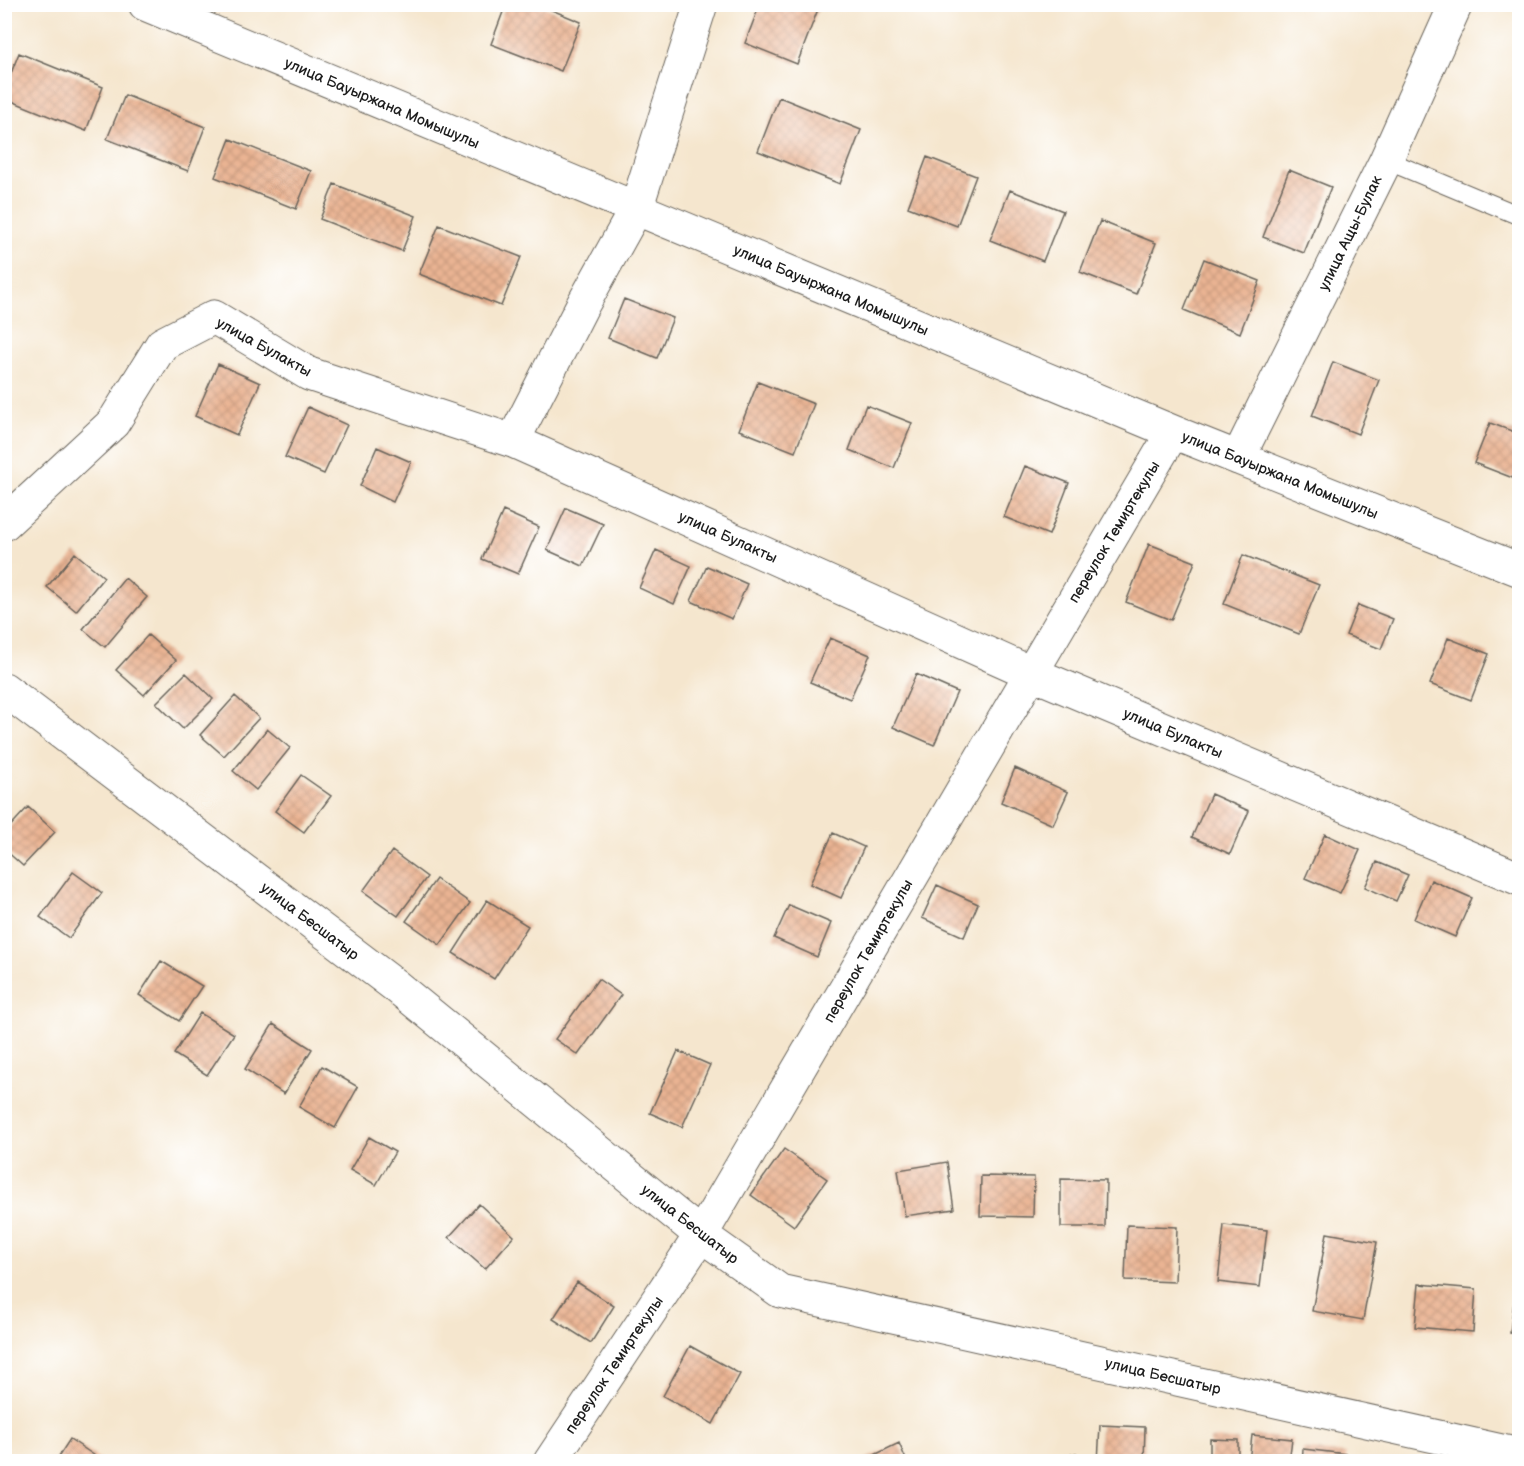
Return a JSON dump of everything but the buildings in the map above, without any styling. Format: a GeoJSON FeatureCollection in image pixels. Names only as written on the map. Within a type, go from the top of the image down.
{"type":"FeatureCollection","features":[{"type":"Feature","properties":{"kind":"street","name":"улица Бауыржана Момышулы"},"geometry":{"type":"LineString","coordinates":[[145,4],[1173,432],[1520,570]]}},
{"type":"Feature","properties":{"kind":"street"},"geometry":{"type":"LineString","coordinates":[[513,441],[581,308],[636,209],[701,4]]}},
{"type":"Feature","properties":{"kind":"street","name":"улица Ащы-Булак"},"geometry":{"type":"LineString","coordinates":[[1238,458],[1386,160],[1456,4]]}},
{"type":"Feature","properties":{"kind":"street","name":"улица Булакты"},"geometry":{"type":"LineString","coordinates":[[4,524],[113,423],[162,344],[214,317],[309,374],[513,441],[1031,673],[1520,879]]}},
{"type":"Feature","properties":{"kind":"street","name":"переулок Темиртекулы"},"geometry":{"type":"LineString","coordinates":[[550,1461],[701,1235],[1173,432]]}},
{"type":"Feature","properties":{"kind":"street","name":"улица Бесшатыр"},"geometry":{"type":"LineString","coordinates":[[4,689],[397,987],[701,1235],[780,1291],[1520,1455]]}},
{"type":"Feature","properties":{"kind":"lane"},"geometry":{"type":"LineString","coordinates":[[1386,160],[1520,216]]}}]}
